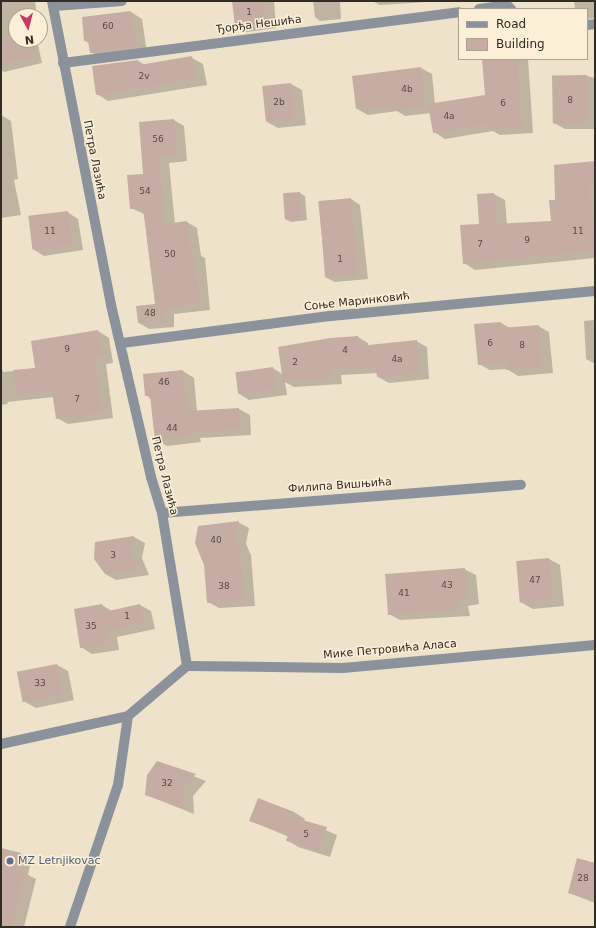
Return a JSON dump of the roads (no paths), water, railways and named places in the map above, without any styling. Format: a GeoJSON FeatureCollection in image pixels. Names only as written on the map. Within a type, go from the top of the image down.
{"type":"FeatureCollection","features":[{"type":"Feature","properties":{"kind":"street"},"geometry":{"type":"LineString","coordinates":[[53,4],[122,1]]}},
{"type":"Feature","properties":{"kind":"street","name":"Петра Лазића"},"geometry":{"type":"LineString","coordinates":[[53,4],[62,63],[111,305],[122,343],[151,477],[162,513],[187,666]]}},
{"type":"Feature","properties":{"kind":"street"},"geometry":{"type":"LineString","coordinates":[[486,8],[508,5],[510,8]]}},
{"type":"Feature","properties":{"kind":"street","name":"Ђорђа Нешића"},"geometry":{"type":"LineString","coordinates":[[62,63],[458,12]]}},
{"type":"Feature","properties":{"kind":"street","name":"Соње Маринковић"},"geometry":{"type":"LineString","coordinates":[[122,343],[332,316],[595,291]]}},
{"type":"Feature","properties":{"kind":"street","name":"Филипа Вишњића"},"geometry":{"type":"LineString","coordinates":[[162,513],[521,485]]}},
{"type":"Feature","properties":{"kind":"street","name":"Мике Петровића Аласа"},"geometry":{"type":"LineString","coordinates":[[187,666],[342,668],[595,645]]}},
{"type":"Feature","properties":{"kind":"street"},"geometry":{"type":"LineString","coordinates":[[1,744],[128,716],[187,666]]}},
{"type":"Feature","properties":{"kind":"street"},"geometry":{"type":"LineString","coordinates":[[70,927],[118,785],[128,716]]}},
{"type":"Feature","properties":{"kind":"place","name":"MZ Letnjikovac"},"geometry":{"type":"Point","coordinates":[10,861]}}]}
